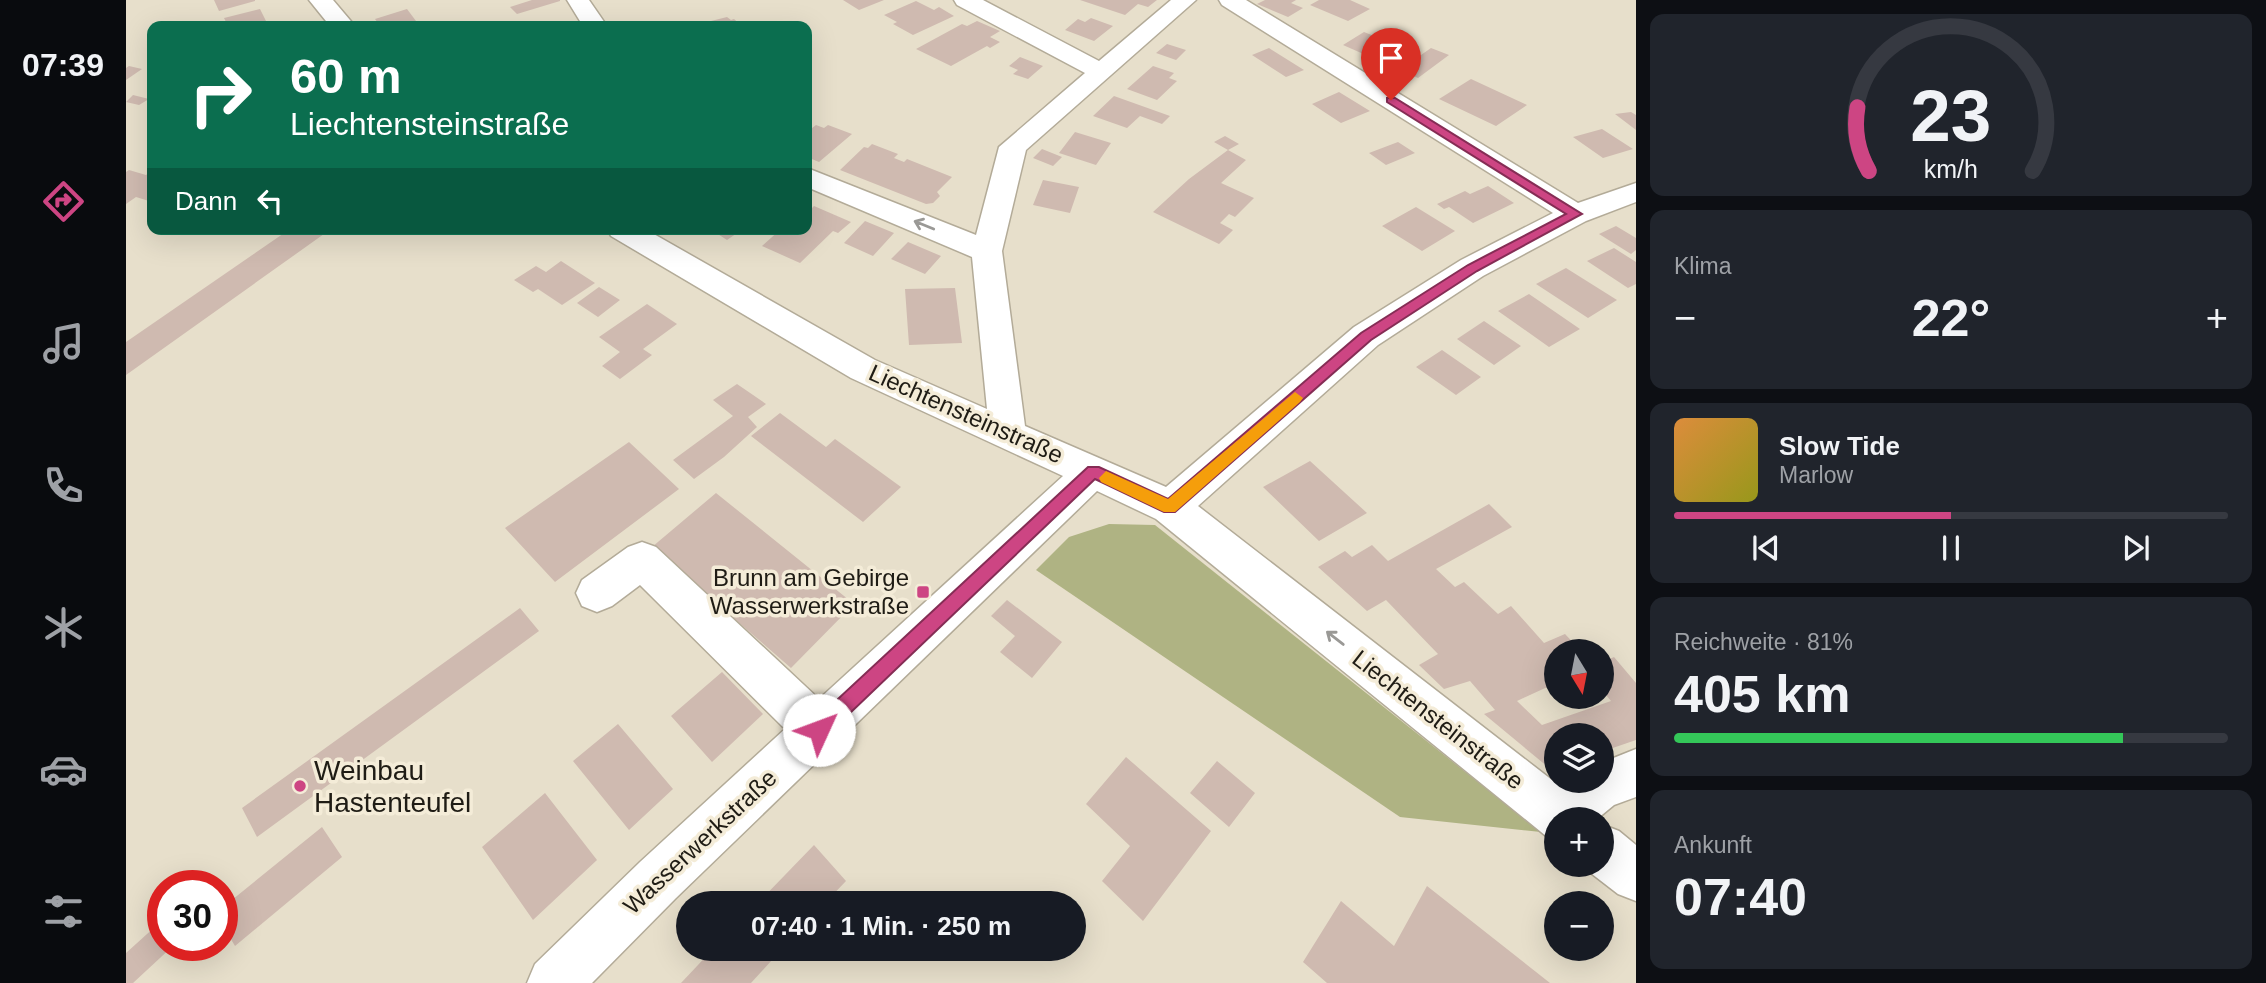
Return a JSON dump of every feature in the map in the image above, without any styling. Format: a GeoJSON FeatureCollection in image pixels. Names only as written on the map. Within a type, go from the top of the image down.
{"type":"FeatureCollection","features":[{"type":"Feature","properties":{"kind":"street"},"geometry":{"type":"LineString","coordinates":[[320,0],[339,21]]}},
{"type":"Feature","properties":{"kind":"street"},"geometry":{"type":"LineString","coordinates":[[578,0],[591,21]]}},
{"type":"Feature","properties":{"kind":"street"},"geometry":{"type":"LineString","coordinates":[[965,0],[1102,72]]}},
{"type":"Feature","properties":{"kind":"street"},"geometry":{"type":"LineString","coordinates":[[1008,433],[988,251],[1013,148],[1185,0]]}},
{"type":"Feature","properties":{"kind":"street"},"geometry":{"type":"LineString","coordinates":[[1230,0],[1575,214]]}},
{"type":"Feature","properties":{"kind":"street"},"geometry":{"type":"LineString","coordinates":[[812,179],[988,251]]}},
{"type":"Feature","properties":{"kind":"street"},"geometry":{"type":"LineString","coordinates":[[1170,507],[1366,336],[1472,268],[1575,214],[1636,191]]}},
{"type":"Feature","properties":{"kind":"street","name":"Liechtensteinstraße"},"geometry":{"type":"LineString","coordinates":[[632,235],[863,369],[1170,507],[1548,807]]}},
{"type":"Feature","properties":{"kind":"street","name":"Wasserwerkstraße"},"geometry":{"type":"LineString","coordinates":[[554,983],[658,880],[1093,471]]}},
{"type":"Feature","properties":{"kind":"street"},"geometry":{"type":"LineString","coordinates":[[597,593],[642,560],[819,730]]}},
{"type":"Feature","properties":{"kind":"street"},"geometry":{"type":"LineString","coordinates":[[1575,807],[1598,788],[1636,773]]}},
{"type":"Feature","properties":{"kind":"street"},"geometry":{"type":"LineString","coordinates":[[1614,859],[1636,876]]}},
{"type":"Feature","properties":{"kind":"green space"},"geometry":{"type":"Polygon","coordinates":[[[1109,524],[1155,525],[1541,832],[1400,817],[1036,570],[1069,537],[1109,524]]]}},
{"type":"Feature","properties":{"kind":"building"},"geometry":{"type":"Polygon","coordinates":[[[214,0],[255,0],[255,1],[219,11],[214,0]]]}},
{"type":"Feature","properties":{"kind":"building"},"geometry":{"type":"Polygon","coordinates":[[[532,0],[560,1],[517,14],[510,7],[532,0]]]}},
{"type":"Feature","properties":{"kind":"building"},"geometry":{"type":"Polygon","coordinates":[[[843,0],[884,0],[859,10],[843,0]]]}},
{"type":"Feature","properties":{"kind":"building"},"geometry":{"type":"Polygon","coordinates":[[[1080,0],[1157,0],[1148,7],[1138,4],[1125,15],[1080,0]]]}},
{"type":"Feature","properties":{"kind":"building"},"geometry":{"type":"Polygon","coordinates":[[[1265,0],[1296,0],[1291,3],[1303,8],[1288,17],[1257,4],[1265,0]]]}},
{"type":"Feature","properties":{"kind":"building"},"geometry":{"type":"Polygon","coordinates":[[[1319,0],[1350,0],[1370,9],[1348,21],[1310,5],[1319,0]]]}},
{"type":"Feature","properties":{"kind":"building"},"geometry":{"type":"Polygon","coordinates":[[[916,1],[934,10],[939,7],[954,16],[913,35],[893,24],[897,22],[884,15],[916,1]]]}},
{"type":"Feature","properties":{"kind":"building"},"geometry":{"type":"Polygon","coordinates":[[[260,9],[266,21],[226,21],[224,18],[260,9]]]}},
{"type":"Feature","properties":{"kind":"building"},"geometry":{"type":"Polygon","coordinates":[[[407,9],[416,21],[376,21],[375,19],[407,9]]]}},
{"type":"Feature","properties":{"kind":"building"},"geometry":{"type":"Polygon","coordinates":[[[727,17],[736,21],[711,21],[727,17]]]}},
{"type":"Feature","properties":{"kind":"building"},"geometry":{"type":"Polygon","coordinates":[[[1091,18],[1113,26],[1094,41],[1065,30],[1078,19],[1085,22],[1091,18]]]}},
{"type":"Feature","properties":{"kind":"building"},"geometry":{"type":"Polygon","coordinates":[[[977,21],[1000,31],[990,37],[1000,42],[990,48],[987,46],[951,66],[916,49],[962,24],[967,26],[977,21]]]}},
{"type":"Feature","properties":{"kind":"building"},"geometry":{"type":"Polygon","coordinates":[[[1364,32],[1421,55],[1431,48],[1449,55],[1418,78],[1343,45],[1364,32]]]}},
{"type":"Feature","properties":{"kind":"building"},"geometry":{"type":"Polygon","coordinates":[[[1167,44],[1186,50],[1176,60],[1156,53],[1167,44]]]}},
{"type":"Feature","properties":{"kind":"building"},"geometry":{"type":"Polygon","coordinates":[[[1269,48],[1304,70],[1286,77],[1252,55],[1269,48]]]}},
{"type":"Feature","properties":{"kind":"building"},"geometry":{"type":"Polygon","coordinates":[[[1020,57],[1043,66],[1028,79],[1013,74],[1018,70],[1009,66],[1020,57]]]}},
{"type":"Feature","properties":{"kind":"building"},"geometry":{"type":"Polygon","coordinates":[[[129,66],[142,69],[126,80],[126,68],[129,66]]]}},
{"type":"Feature","properties":{"kind":"building"},"geometry":{"type":"Polygon","coordinates":[[[1153,66],[1174,73],[1169,78],[1177,81],[1157,100],[1127,89],[1153,66]]]}},
{"type":"Feature","properties":{"kind":"building"},"geometry":{"type":"Polygon","coordinates":[[[1471,79],[1527,105],[1496,126],[1439,99],[1471,79]]]}},
{"type":"Feature","properties":{"kind":"building"},"geometry":{"type":"Polygon","coordinates":[[[1339,92],[1370,111],[1341,123],[1312,104],[1339,92]]]}},
{"type":"Feature","properties":{"kind":"building"},"geometry":{"type":"Polygon","coordinates":[[[133,95],[147,98],[139,105],[126,102],[133,95]]]}},
{"type":"Feature","properties":{"kind":"building"},"geometry":{"type":"Polygon","coordinates":[[[1114,96],[1170,116],[1162,124],[1140,116],[1127,128],[1093,116],[1114,96]]]}},
{"type":"Feature","properties":{"kind":"building"},"geometry":{"type":"Polygon","coordinates":[[[1631,112],[1636,115],[1636,130],[1615,114],[1631,112]]]}},
{"type":"Feature","properties":{"kind":"building"},"geometry":{"type":"Polygon","coordinates":[[[816,125],[824,128],[828,125],[852,134],[819,162],[812,159],[812,128],[816,125]]]}},
{"type":"Feature","properties":{"kind":"building"},"geometry":{"type":"Polygon","coordinates":[[[1602,129],[1633,149],[1603,158],[1573,137],[1602,129]]]}},
{"type":"Feature","properties":{"kind":"building"},"geometry":{"type":"Polygon","coordinates":[[[1075,132],[1111,143],[1096,165],[1059,153],[1075,132]]]}},
{"type":"Feature","properties":{"kind":"building"},"geometry":{"type":"Polygon","coordinates":[[[1225,136],[1239,144],[1228,150],[1214,142],[1225,136]]]}},
{"type":"Feature","properties":{"kind":"building"},"geometry":{"type":"Polygon","coordinates":[[[1398,142],[1415,153],[1386,165],[1369,153],[1398,142]]]}},
{"type":"Feature","properties":{"kind":"building"},"geometry":{"type":"Polygon","coordinates":[[[872,144],[898,154],[894,158],[904,162],[907,159],[952,177],[937,192],[940,196],[933,203],[926,204],[840,170],[864,147],[868,148],[872,144]]]}},
{"type":"Feature","properties":{"kind":"building"},"geometry":{"type":"Polygon","coordinates":[[[1042,149],[1062,157],[1053,166],[1033,158],[1042,149]]]}},
{"type":"Feature","properties":{"kind":"building"},"geometry":{"type":"Polygon","coordinates":[[[1228,150],[1246,160],[1221,183],[1254,198],[1235,217],[1229,214],[1220,223],[1233,230],[1219,244],[1153,212],[1189,179],[1228,150]]]}},
{"type":"Feature","properties":{"kind":"building"},"geometry":{"type":"Polygon","coordinates":[[[129,170],[147,174],[147,200],[136,197],[126,204],[126,172],[129,170]]]}},
{"type":"Feature","properties":{"kind":"building"},"geometry":{"type":"Polygon","coordinates":[[[1043,180],[1079,187],[1070,213],[1033,205],[1043,180]]]}},
{"type":"Feature","properties":{"kind":"building"},"geometry":{"type":"Polygon","coordinates":[[[1488,186],[1514,203],[1473,223],[1449,207],[1444,209],[1437,204],[1465,191],[1470,194],[1488,186]]]}},
{"type":"Feature","properties":{"kind":"building"},"geometry":{"type":"Polygon","coordinates":[[[814,206],[851,222],[838,233],[833,231],[800,263],[762,246],[774,235],[812,235],[814,206]]]}},
{"type":"Feature","properties":{"kind":"building"},"geometry":{"type":"Polygon","coordinates":[[[1416,207],[1455,231],[1422,251],[1382,226],[1416,207]]]}},
{"type":"Feature","properties":{"kind":"building"},"geometry":{"type":"Polygon","coordinates":[[[865,221],[894,233],[873,256],[844,243],[865,221]]]}},
{"type":"Feature","properties":{"kind":"building"},"geometry":{"type":"Polygon","coordinates":[[[1616,226],[1636,238],[1636,250],[1631,254],[1599,234],[1616,226]]]}},
{"type":"Feature","properties":{"kind":"building"},"geometry":{"type":"Polygon","coordinates":[[[281,235],[323,235],[126,375],[126,342],[281,235]]]}},
{"type":"Feature","properties":{"kind":"building"},"geometry":{"type":"Polygon","coordinates":[[[719,235],[734,235],[727,240],[719,235]]]}},
{"type":"Feature","properties":{"kind":"building"},"geometry":{"type":"Polygon","coordinates":[[[908,242],[941,256],[925,274],[891,259],[908,242]]]}},
{"type":"Feature","properties":{"kind":"building"},"geometry":{"type":"Polygon","coordinates":[[[1614,248],[1636,262],[1636,284],[1628,288],[1587,261],[1614,248]]]}},
{"type":"Feature","properties":{"kind":"building"},"geometry":{"type":"Polygon","coordinates":[[[561,261],[595,283],[562,305],[538,289],[533,292],[514,280],[536,266],[546,272],[561,261]]]}},
{"type":"Feature","properties":{"kind":"building"},"geometry":{"type":"Polygon","coordinates":[[[1566,268],[1617,300],[1588,318],[1536,284],[1566,268]]]}},
{"type":"Feature","properties":{"kind":"building"},"geometry":{"type":"Polygon","coordinates":[[[599,287],[620,300],[598,317],[577,303],[599,287]]]}},
{"type":"Feature","properties":{"kind":"building"},"geometry":{"type":"Polygon","coordinates":[[[955,288],[962,343],[909,345],[905,289],[955,288]]]}},
{"type":"Feature","properties":{"kind":"building"},"geometry":{"type":"Polygon","coordinates":[[[1529,294],[1580,329],[1549,347],[1498,311],[1529,294]]]}},
{"type":"Feature","properties":{"kind":"building"},"geometry":{"type":"Polygon","coordinates":[[[647,304],[677,324],[643,349],[652,355],[620,379],[602,366],[620,352],[599,337],[647,304]]]}},
{"type":"Feature","properties":{"kind":"building"},"geometry":{"type":"Polygon","coordinates":[[[1484,321],[1521,346],[1494,365],[1457,339],[1484,321]]]}},
{"type":"Feature","properties":{"kind":"building"},"geometry":{"type":"Polygon","coordinates":[[[1442,350],[1481,377],[1456,395],[1416,367],[1442,350]]]}},
{"type":"Feature","properties":{"kind":"building"},"geometry":{"type":"Polygon","coordinates":[[[737,384],[766,404],[748,417],[757,427],[724,457],[694,479],[673,460],[733,416],[713,400],[737,384]]]}},
{"type":"Feature","properties":{"kind":"building"},"geometry":{"type":"Polygon","coordinates":[[[780,413],[826,447],[835,439],[901,487],[863,522],[751,436],[780,413]]]}},
{"type":"Feature","properties":{"kind":"building"},"geometry":{"type":"Polygon","coordinates":[[[629,442],[679,489],[555,582],[505,528],[629,442]]]}},
{"type":"Feature","properties":{"kind":"building"},"geometry":{"type":"Polygon","coordinates":[[[1310,461],[1367,513],[1319,541],[1263,487],[1310,461]]]}},
{"type":"Feature","properties":{"kind":"building"},"geometry":{"type":"Polygon","coordinates":[[[716,493],[854,604],[791,668],[652,547],[716,493]]]}},
{"type":"Feature","properties":{"kind":"building"},"geometry":{"type":"Polygon","coordinates":[[[1489,504],[1512,527],[1436,569],[1455,587],[1464,582],[1498,614],[1511,606],[1544,643],[1544,689],[1517,701],[1544,724],[1544,764],[1484,714],[1495,710],[1470,681],[1444,689],[1419,665],[1438,654],[1386,600],[1367,611],[1318,567],[1345,551],[1352,557],[1372,545],[1388,561],[1489,504]]]}},
{"type":"Feature","properties":{"kind":"building"},"geometry":{"type":"Polygon","coordinates":[[[1007,600],[1062,642],[1032,678],[1000,652],[1015,636],[991,616],[1007,600]]]}},
{"type":"Feature","properties":{"kind":"building"},"geometry":{"type":"Polygon","coordinates":[[[520,608],[539,631],[257,837],[242,808],[520,608]]]}},
{"type":"Feature","properties":{"kind":"building"},"geometry":{"type":"Polygon","coordinates":[[[1565,634],[1570,639],[1553,639],[1565,634]]]}},
{"type":"Feature","properties":{"kind":"building"},"geometry":{"type":"Polygon","coordinates":[[[1614,657],[1636,683],[1636,740],[1614,748],[1614,723],[1548,723],[1588,709],[1614,709],[1614,657]]]}},
{"type":"Feature","properties":{"kind":"building"},"geometry":{"type":"Polygon","coordinates":[[[722,672],[763,714],[712,762],[671,716],[722,672]]]}},
{"type":"Feature","properties":{"kind":"building"},"geometry":{"type":"Polygon","coordinates":[[[618,724],[673,789],[629,830],[573,761],[618,724]]]}},
{"type":"Feature","properties":{"kind":"building"},"geometry":{"type":"Polygon","coordinates":[[[1126,757],[1211,831],[1143,921],[1102,881],[1130,846],[1086,804],[1126,757]]]}},
{"type":"Feature","properties":{"kind":"building"},"geometry":{"type":"Polygon","coordinates":[[[1217,761],[1255,793],[1229,827],[1190,793],[1217,761]]]}},
{"type":"Feature","properties":{"kind":"building"},"geometry":{"type":"Polygon","coordinates":[[[545,793],[597,860],[533,920],[482,847],[545,793]]]}},
{"type":"Feature","properties":{"kind":"building"},"geometry":{"type":"Polygon","coordinates":[[[322,827],[342,857],[238,944],[238,895],[322,827]]]}},
{"type":"Feature","properties":{"kind":"building"},"geometry":{"type":"Polygon","coordinates":[[[814,845],[846,881],[836,891],[770,891],[814,845]]]}},
{"type":"Feature","properties":{"kind":"building"},"geometry":{"type":"Polygon","coordinates":[[[1427,886],[1550,983],[1327,983],[1303,962],[1341,901],[1394,946],[1427,886]]]}},
{"type":"Feature","properties":{"kind":"building"},"geometry":{"type":"Polygon","coordinates":[[[147,934],[147,961],[157,961],[133,983],[126,983],[126,953],[147,934]]]}},
{"type":"Feature","properties":{"kind":"building"},"geometry":{"type":"Polygon","coordinates":[[[702,961],[771,961],[751,983],[681,983],[702,961]]]}},
{"type":"Feature","properties":{"kind":"slow traffic"},"geometry":{"type":"LineString","coordinates":[[1106,478],[1170,507],[1295,398]]}},
{"type":"Feature","properties":{"kind":"place","name":"Brunn am Gebirge Wasserwerkstraße"},"geometry":{"type":"Point","coordinates":[923,592]}},
{"type":"Feature","properties":{"kind":"place","name":"Weinbau Hastenteufel"},"geometry":{"type":"Point","coordinates":[300,786]}},
{"type":"Feature","properties":{"kind":"route"},"geometry":{"type":"LineString","coordinates":[[819,730],[1093,471],[1170,507],[1366,336],[1472,268],[1575,214],[1391,100]]}}]}
